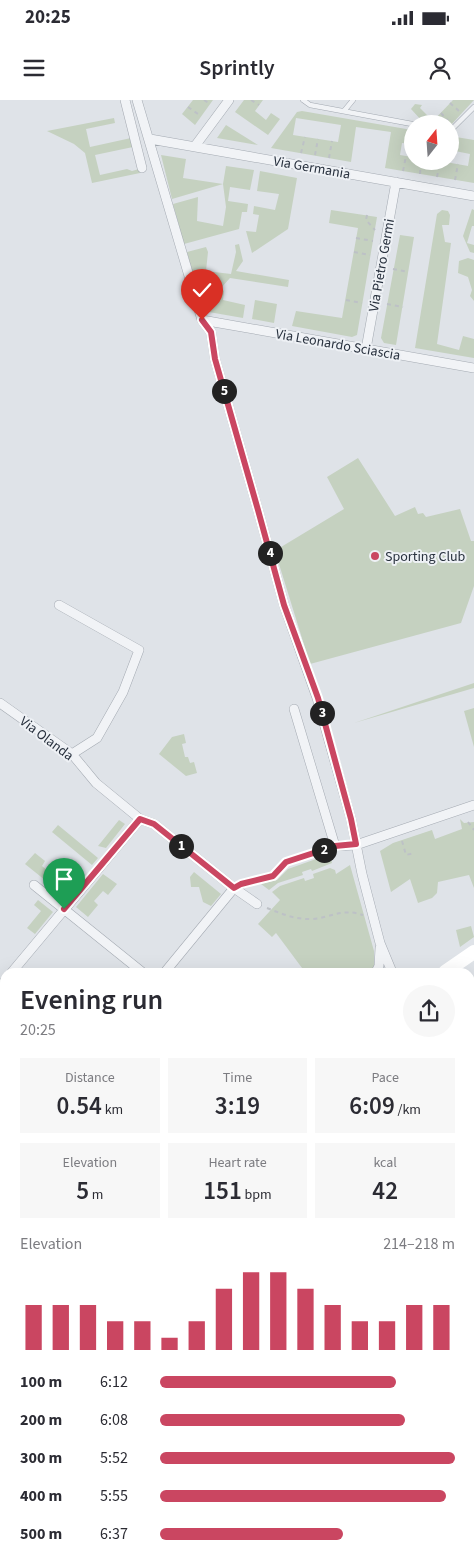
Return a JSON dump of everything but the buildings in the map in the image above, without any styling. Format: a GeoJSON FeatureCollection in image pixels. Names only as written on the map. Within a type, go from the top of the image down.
{"type":"FeatureCollection","features":[{"type":"Feature","properties":{"kind":"main road"},"geometry":{"type":"LineString","coordinates":[[451,968],[474,952]]}},
{"type":"Feature","properties":{"kind":"street"},"geometry":{"type":"LineString","coordinates":[[125,100],[142,168]]}},
{"type":"Feature","properties":{"kind":"street"},"geometry":{"type":"LineString","coordinates":[[137,100],[202,320],[211,332],[215,359],[284,605],[318,698],[351,819],[380,943],[390,968]]}},
{"type":"Feature","properties":{"kind":"street"},"geometry":{"type":"LineString","coordinates":[[196,146],[229,100]]}},
{"type":"Feature","properties":{"kind":"street","name":"Via Germania"},"geometry":{"type":"LineString","coordinates":[[150,139],[474,196]]}},
{"type":"Feature","properties":{"kind":"street","name":"Via Pietro Germi"},"geometry":{"type":"LineString","coordinates":[[366,348],[396,182]]}},
{"type":"Feature","properties":{"kind":"street","name":"Via Leonardo Sciascia"},"geometry":{"type":"LineString","coordinates":[[202,320],[474,368]]}},
{"type":"Feature","properties":{"kind":"street"},"geometry":{"type":"LineString","coordinates":[[59,605],[139,650],[123,692],[97,738],[72,754]]}},
{"type":"Feature","properties":{"kind":"street","name":"Via Olanda"},"geometry":{"type":"LineString","coordinates":[[0,703],[72,754],[96,783],[140,819],[154,824],[257,904]]}},
{"type":"Feature","properties":{"kind":"street"},"geometry":{"type":"LineString","coordinates":[[294,709],[335,846],[356,844],[474,805]]}},
{"type":"Feature","properties":{"kind":"street"},"geometry":{"type":"LineString","coordinates":[[15,968],[140,819]]}},
{"type":"Feature","properties":{"kind":"street"},"geometry":{"type":"LineString","coordinates":[[34,885],[137,968]]}},
{"type":"Feature","properties":{"kind":"street"},"geometry":{"type":"LineString","coordinates":[[168,968],[234,888]]}},
{"type":"Feature","properties":{"kind":"street"},"geometry":{"type":"LineString","coordinates":[[378,968],[380,943]]}},
{"type":"Feature","properties":{"kind":"lane"},"geometry":{"type":"LineString","coordinates":[[303,100],[310,105],[404,122]]}},
{"type":"Feature","properties":{"kind":"lane"},"geometry":{"type":"LineString","coordinates":[[344,111],[353,100]]}},
{"type":"Feature","properties":{"kind":"lane"},"geometry":{"type":"LineString","coordinates":[[459,122],[474,107]]}},
{"type":"Feature","properties":{"kind":"lane"},"geometry":{"type":"LineString","coordinates":[[234,888],[241,884],[273,876],[286,862],[335,846]]}},
{"type":"Feature","properties":{"kind":"path"},"geometry":{"type":"LineString","coordinates":[[204,100],[210,104]]}},
{"type":"Feature","properties":{"kind":"path"},"geometry":{"type":"LineString","coordinates":[[251,100],[259,105]]}},
{"type":"Feature","properties":{"kind":"path"},"geometry":{"type":"LineString","coordinates":[[450,103],[462,114]]}},
{"type":"Feature","properties":{"kind":"path"},"geometry":{"type":"LineString","coordinates":[[188,107],[201,116]]}},
{"type":"Feature","properties":{"kind":"path"},"geometry":{"type":"LineString","coordinates":[[301,153],[304,137]]}},
{"type":"Feature","properties":{"kind":"path"},"geometry":{"type":"LineString","coordinates":[[315,155],[318,139]]}},
{"type":"Feature","properties":{"kind":"path"},"geometry":{"type":"LineString","coordinates":[[329,158],[332,141]]}},
{"type":"Feature","properties":{"kind":"path"},"geometry":{"type":"LineString","coordinates":[[403,171],[404,166]]}},
{"type":"Feature","properties":{"kind":"path"},"geometry":{"type":"LineString","coordinates":[[420,170],[420,174]]}},
{"type":"Feature","properties":{"kind":"path"},"geometry":{"type":"LineString","coordinates":[[437,177],[438,170]]}},
{"type":"Feature","properties":{"kind":"path"},"geometry":{"type":"LineString","coordinates":[[455,180],[457,170]]}},
{"type":"Feature","properties":{"kind":"path"},"geometry":{"type":"LineString","coordinates":[[367,215],[366,220],[375,230]]}},
{"type":"Feature","properties":{"kind":"path"},"geometry":{"type":"LineString","coordinates":[[356,238],[373,241]]}},
{"type":"Feature","properties":{"kind":"path"},"geometry":{"type":"LineString","coordinates":[[354,252],[370,255]]}},
{"type":"Feature","properties":{"kind":"path"},"geometry":{"type":"LineString","coordinates":[[393,269],[408,272]]}},
{"type":"Feature","properties":{"kind":"path"},"geometry":{"type":"LineString","coordinates":[[346,300],[362,303]]}},
{"type":"Feature","properties":{"kind":"path"},"geometry":{"type":"LineString","coordinates":[[387,304],[403,307]]}},
{"type":"Feature","properties":{"kind":"path"},"geometry":{"type":"LineString","coordinates":[[468,822],[474,830]]}},
{"type":"Feature","properties":{"kind":"path"},"geometry":{"type":"LineString","coordinates":[[401,840],[406,855],[414,853]]}},
{"type":"Feature","properties":{"kind":"path"},"geometry":{"type":"LineString","coordinates":[[257,904],[289,917],[302,919],[314,919],[341,911],[351,911],[374,918]]}},
{"type":"Feature","properties":{"kind":"green space"},"geometry":{"type":"Polygon","coordinates":[[[193,100],[213,100],[195,125],[182,114],[193,100]]]}},
{"type":"Feature","properties":{"kind":"green space"},"geometry":{"type":"Polygon","coordinates":[[[244,100],[263,100],[255,111],[266,120],[271,113],[280,119],[268,135],[235,112],[244,100]]]}},
{"type":"Feature","properties":{"kind":"green space"},"geometry":{"type":"Polygon","coordinates":[[[453,100],[474,100],[459,116],[439,115],[453,100]]]}},
{"type":"Feature","properties":{"kind":"green space"},"geometry":{"type":"Polygon","coordinates":[[[415,104],[422,105],[420,108],[427,115],[417,115],[411,109],[415,104]]]}},
{"type":"Feature","properties":{"kind":"green space"},"geometry":{"type":"Polygon","coordinates":[[[302,111],[404,129],[404,143],[402,143],[400,155],[404,156],[404,170],[459,170],[459,164],[468,166],[470,154],[459,152],[459,138],[474,140],[474,183],[385,168],[391,132],[356,127],[351,162],[271,148],[297,112],[302,111]],[[296,118],[293,135],[338,142],[341,125],[296,118]]]}},
{"type":"Feature","properties":{"kind":"green space"},"geometry":{"type":"Polygon","coordinates":[[[114,118],[115,123],[86,129],[90,147],[131,138],[133,147],[95,155],[100,175],[127,169],[132,171],[139,169],[140,173],[92,183],[85,153],[74,144],[47,131],[114,118]]]}},
{"type":"Feature","properties":{"kind":"green space"},"geometry":{"type":"Polygon","coordinates":[[[226,125],[258,145],[217,138],[226,125]]]}},
{"type":"Feature","properties":{"kind":"green space"},"geometry":{"type":"Polygon","coordinates":[[[161,155],[186,159],[183,178],[223,184],[172,199],[161,155]]]}},
{"type":"Feature","properties":{"kind":"green space"},"geometry":{"type":"Polygon","coordinates":[[[226,166],[254,170],[250,190],[230,187],[228,201],[248,204],[247,212],[242,212],[239,229],[184,244],[173,204],[198,197],[197,221],[223,226],[226,207],[223,184],[226,166]]]}},
{"type":"Feature","properties":{"kind":"green space"},"geometry":{"type":"Polygon","coordinates":[[[260,171],[297,178],[288,229],[252,253],[246,231],[256,232],[259,215],[253,214],[254,206],[275,210],[279,194],[257,191],[260,171]]]}},
{"type":"Feature","properties":{"kind":"green space"},"geometry":{"type":"Polygon","coordinates":[[[472,209],[474,210],[474,226],[472,226],[467,243],[474,245],[474,253],[470,252],[463,236],[472,209]]]}},
{"type":"Feature","properties":{"kind":"green space"},"geometry":{"type":"Polygon","coordinates":[[[331,210],[377,217],[357,335],[352,337],[292,326],[296,311],[342,318],[358,228],[329,223],[331,210]]]}},
{"type":"Feature","properties":{"kind":"green space"},"geometry":{"type":"Polygon","coordinates":[[[442,210],[448,211],[450,215],[449,225],[442,225],[445,242],[451,243],[437,344],[459,350],[463,336],[474,339],[474,358],[415,348],[437,214],[442,210]]]}},
{"type":"Feature","properties":{"kind":"green space"},"geometry":{"type":"Polygon","coordinates":[[[400,235],[414,237],[396,345],[384,343],[381,338],[400,235]]]}},
{"type":"Feature","properties":{"kind":"green space"},"geometry":{"type":"Polygon","coordinates":[[[239,244],[243,261],[236,271],[289,280],[288,287],[230,278],[221,288],[224,291],[223,300],[245,305],[243,318],[203,311],[187,252],[206,247],[208,252],[206,271],[231,274],[236,252],[235,245],[239,244]]]}},
{"type":"Feature","properties":{"kind":"green space"},"geometry":{"type":"Polygon","coordinates":[[[468,258],[474,260],[474,301],[470,296],[472,290],[468,277],[458,273],[459,261],[468,258]]]}},
{"type":"Feature","properties":{"kind":"green space"},"geometry":{"type":"Polygon","coordinates":[[[255,300],[277,304],[274,323],[252,319],[255,300]]]}},
{"type":"Feature","properties":{"kind":"green space","name":"Sporting Club"},"geometry":{"type":"Polygon","coordinates":[[[358,458],[395,516],[415,507],[418,514],[423,513],[426,517],[460,509],[471,541],[474,541],[474,586],[461,623],[310,664],[274,548],[281,547],[344,509],[327,477],[358,458]]]}},
{"type":"Feature","properties":{"kind":"green space"},"geometry":{"type":"Polygon","coordinates":[[[474,683],[474,688],[354,723],[474,683]]]}},
{"type":"Feature","properties":{"kind":"green space"},"geometry":{"type":"Polygon","coordinates":[[[474,708],[474,747],[464,711],[474,708]]]}},
{"type":"Feature","properties":{"kind":"green space"},"geometry":{"type":"Polygon","coordinates":[[[184,734],[186,743],[182,744],[185,757],[188,757],[190,763],[194,762],[197,773],[186,776],[159,754],[172,737],[184,734]]]}},
{"type":"Feature","properties":{"kind":"green space"},"geometry":{"type":"Polygon","coordinates":[[[460,819],[464,823],[474,822],[474,888],[469,875],[438,882],[437,893],[432,898],[418,903],[410,879],[391,892],[380,851],[393,843],[432,830],[435,839],[462,829],[460,819]]]}},
{"type":"Feature","properties":{"kind":"green space"},"geometry":{"type":"Polygon","coordinates":[[[119,820],[125,824],[106,848],[98,846],[119,820]]]}},
{"type":"Feature","properties":{"kind":"green space"},"geometry":{"type":"Polygon","coordinates":[[[58,825],[98,858],[92,865],[52,832],[58,825]]]}},
{"type":"Feature","properties":{"kind":"green space"},"geometry":{"type":"Polygon","coordinates":[[[35,853],[45,861],[42,866],[64,884],[75,872],[82,878],[66,897],[25,864],[35,853]]]}},
{"type":"Feature","properties":{"kind":"green space"},"geometry":{"type":"Polygon","coordinates":[[[330,854],[332,863],[312,871],[311,869],[302,872],[303,875],[278,883],[269,890],[261,884],[277,880],[288,869],[330,854]]]}},
{"type":"Feature","properties":{"kind":"green space"},"geometry":{"type":"Polygon","coordinates":[[[350,865],[374,951],[374,968],[302,968],[276,933],[272,937],[258,924],[280,900],[272,892],[280,886],[304,878],[305,881],[314,878],[313,874],[330,868],[335,870],[336,874],[350,865]]]}},
{"type":"Feature","properties":{"kind":"green space"},"geometry":{"type":"Polygon","coordinates":[[[194,872],[221,894],[211,906],[203,902],[199,887],[191,887],[190,877],[194,872]]]}},
{"type":"Feature","properties":{"kind":"green space"},"geometry":{"type":"Polygon","coordinates":[[[103,874],[117,884],[108,895],[103,891],[94,901],[98,905],[88,917],[76,907],[103,874]]]}},
{"type":"Feature","properties":{"kind":"green space"},"geometry":{"type":"Polygon","coordinates":[[[38,900],[53,912],[35,934],[27,928],[41,911],[34,905],[38,900]]]}},
{"type":"Feature","properties":{"kind":"green space"},"geometry":{"type":"Polygon","coordinates":[[[471,926],[474,937],[460,947],[456,930],[471,926]]]}},
{"type":"Feature","properties":{"kind":"place","name":"Sporting Club"},"geometry":{"type":"Point","coordinates":[375,556]}},
{"type":"Feature","properties":{"kind":"route"},"geometry":{"type":"LineString","coordinates":[[64,909],[140,819],[154,824],[234,888],[241,884],[273,876],[286,862],[335,846],[356,844],[318,698],[284,605],[215,359],[211,332],[202,320]]}}]}
